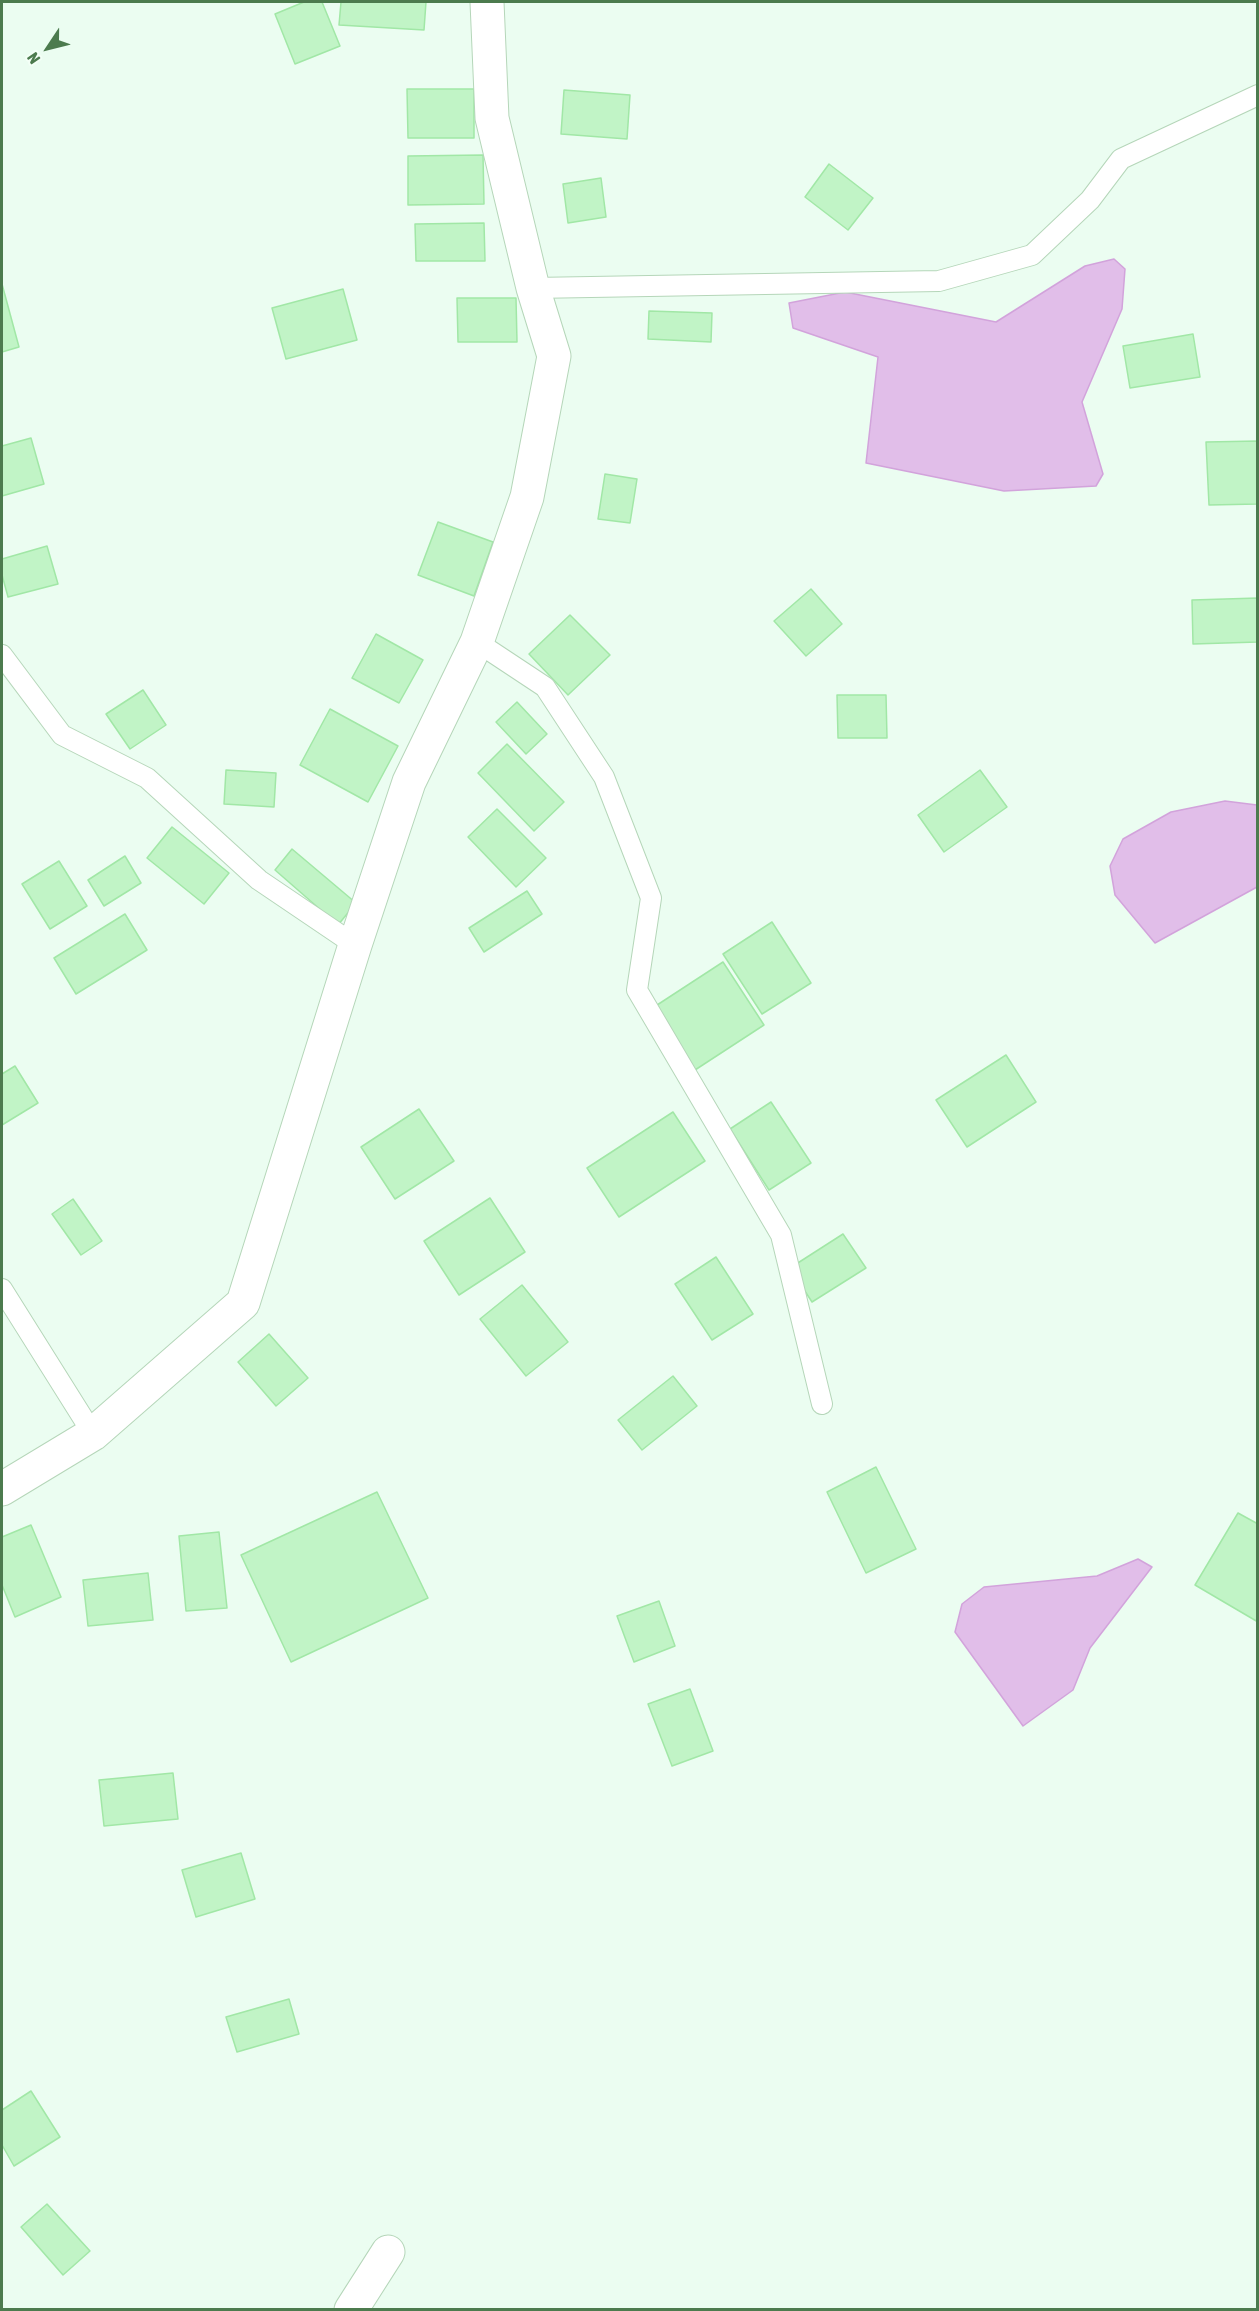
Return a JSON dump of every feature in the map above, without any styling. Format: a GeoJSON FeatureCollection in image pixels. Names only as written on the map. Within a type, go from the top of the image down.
{"type":"FeatureCollection","features":[{"type":"Feature","properties":{"kind":"street"},"geometry":{"type":"LineString","coordinates":[[2,1489],[93,1434],[243,1304],[355,945],[409,782],[477,642],[527,497],[554,356],[533,288],[492,118],[487,2]]}},
{"type":"Feature","properties":{"kind":"street"},"geometry":{"type":"LineString","coordinates":[[351,2310],[388,2252]]}},
{"type":"Feature","properties":{"kind":"lane"},"geometry":{"type":"LineString","coordinates":[[533,288],[939,280],[1032,255],[1090,200],[1121,159],[1257,95]]}},
{"type":"Feature","properties":{"kind":"lane"},"geometry":{"type":"LineString","coordinates":[[477,642],[545,687],[604,777],[651,898],[637,990],[781,1235],[822,1404]]}},
{"type":"Feature","properties":{"kind":"lane"},"geometry":{"type":"LineString","coordinates":[[2,655],[62,735],[147,778],[260,880],[355,945]]}},
{"type":"Feature","properties":{"kind":"lane"},"geometry":{"type":"LineString","coordinates":[[2,1289],[93,1434]]}},
{"type":"Feature","properties":{"kind":"shaded area"},"geometry":{"type":"Polygon","coordinates":[[[1114,259],[1125,269],[1122,309],[1082,402],[1103,474],[1096,486],[1004,491],[866,463],[878,357],[793,328],[789,303],[845,292],[996,322],[1085,266],[1114,259]]]}},
{"type":"Feature","properties":{"kind":"shaded area"},"geometry":{"type":"Polygon","coordinates":[[[1225,801],[1257,805],[1257,887],[1155,943],[1115,895],[1110,866],[1123,839],[1171,812],[1225,801]]]}},
{"type":"Feature","properties":{"kind":"shaded area"},"geometry":{"type":"Polygon","coordinates":[[[1138,1559],[1152,1567],[1090,1648],[1073,1690],[1023,1726],[955,1632],[962,1604],[984,1587],[1097,1576],[1138,1559]]]}},
{"type":"Feature","properties":{"kind":"building"},"geometry":{"type":"Polygon","coordinates":[[[304,2],[322,2],[340,46],[295,64],[275,14],[304,2]]]}},
{"type":"Feature","properties":{"kind":"building"},"geometry":{"type":"Polygon","coordinates":[[[341,2],[426,2],[424,30],[339,25],[341,2]]]}},
{"type":"Feature","properties":{"kind":"building"},"geometry":{"type":"Polygon","coordinates":[[[407,89],[474,89],[474,138],[408,138],[407,89]]]}},
{"type":"Feature","properties":{"kind":"building"},"geometry":{"type":"Polygon","coordinates":[[[564,90],[630,95],[627,139],[561,134],[564,90]]]}},
{"type":"Feature","properties":{"kind":"building"},"geometry":{"type":"Polygon","coordinates":[[[483,155],[484,204],[408,205],[408,156],[483,155]]]}},
{"type":"Feature","properties":{"kind":"building"},"geometry":{"type":"Polygon","coordinates":[[[829,164],[873,198],[848,230],[805,197],[829,164]]]}},
{"type":"Feature","properties":{"kind":"building"},"geometry":{"type":"Polygon","coordinates":[[[601,178],[606,217],[568,223],[563,184],[601,178]]]}},
{"type":"Feature","properties":{"kind":"building"},"geometry":{"type":"Polygon","coordinates":[[[484,223],[485,261],[416,261],[415,224],[484,223]]]}},
{"type":"Feature","properties":{"kind":"building"},"geometry":{"type":"Polygon","coordinates":[[[2,284],[19,347],[2,352],[2,284]]]}},
{"type":"Feature","properties":{"kind":"building"},"geometry":{"type":"Polygon","coordinates":[[[343,289],[357,340],[286,359],[272,308],[343,289]]]}},
{"type":"Feature","properties":{"kind":"building"},"geometry":{"type":"Polygon","coordinates":[[[457,298],[516,298],[517,342],[458,342],[457,298]]]}},
{"type":"Feature","properties":{"kind":"building"},"geometry":{"type":"Polygon","coordinates":[[[649,311],[712,313],[711,342],[648,339],[649,311]]]}},
{"type":"Feature","properties":{"kind":"building"},"geometry":{"type":"Polygon","coordinates":[[[1193,334],[1200,377],[1130,388],[1123,346],[1193,334]]]}},
{"type":"Feature","properties":{"kind":"building"},"geometry":{"type":"Polygon","coordinates":[[[31,438],[44,484],[2,496],[2,446],[31,438]]]}},
{"type":"Feature","properties":{"kind":"building"},"geometry":{"type":"Polygon","coordinates":[[[1258,441],[1258,504],[1209,505],[1206,442],[1258,441]]]}},
{"type":"Feature","properties":{"kind":"building"},"geometry":{"type":"Polygon","coordinates":[[[605,474],[637,479],[630,523],[598,519],[605,474]]]}},
{"type":"Feature","properties":{"kind":"building"},"geometry":{"type":"Polygon","coordinates":[[[438,522],[493,542],[474,596],[418,575],[438,522]]]}},
{"type":"Feature","properties":{"kind":"building"},"geometry":{"type":"Polygon","coordinates":[[[47,546],[58,584],[8,597],[2,575],[2,559],[47,546]]]}},
{"type":"Feature","properties":{"kind":"building"},"geometry":{"type":"Polygon","coordinates":[[[811,589],[842,624],[806,656],[774,621],[811,589]]]}},
{"type":"Feature","properties":{"kind":"building"},"geometry":{"type":"Polygon","coordinates":[[[1258,598],[1258,642],[1193,644],[1192,600],[1258,598]]]}},
{"type":"Feature","properties":{"kind":"building"},"geometry":{"type":"Polygon","coordinates":[[[570,615],[610,655],[568,695],[529,654],[570,615]]]}},
{"type":"Feature","properties":{"kind":"building"},"geometry":{"type":"Polygon","coordinates":[[[376,634],[423,660],[399,703],[352,678],[376,634]]]}},
{"type":"Feature","properties":{"kind":"building"},"geometry":{"type":"Polygon","coordinates":[[[143,690],[166,725],[130,749],[106,714],[143,690]]]}},
{"type":"Feature","properties":{"kind":"building"},"geometry":{"type":"Polygon","coordinates":[[[837,695],[886,695],[887,738],[838,738],[837,695]]]}},
{"type":"Feature","properties":{"kind":"building"},"geometry":{"type":"Polygon","coordinates":[[[517,702],[547,734],[526,754],[496,722],[517,702]]]}},
{"type":"Feature","properties":{"kind":"building"},"geometry":{"type":"Polygon","coordinates":[[[330,709],[398,746],[368,802],[300,765],[330,709]]]}},
{"type":"Feature","properties":{"kind":"building"},"geometry":{"type":"Polygon","coordinates":[[[507,744],[564,802],[534,831],[478,773],[507,744]]]}},
{"type":"Feature","properties":{"kind":"building"},"geometry":{"type":"Polygon","coordinates":[[[226,770],[276,773],[274,807],[224,804],[226,770]]]}},
{"type":"Feature","properties":{"kind":"building"},"geometry":{"type":"Polygon","coordinates":[[[980,770],[1007,807],[944,852],[918,815],[980,770]]]}},
{"type":"Feature","properties":{"kind":"building"},"geometry":{"type":"Polygon","coordinates":[[[497,809],[546,858],[516,887],[468,837],[497,809]]]}},
{"type":"Feature","properties":{"kind":"building"},"geometry":{"type":"Polygon","coordinates":[[[172,827],[229,873],[204,904],[147,858],[172,827]]]}},
{"type":"Feature","properties":{"kind":"building"},"geometry":{"type":"Polygon","coordinates":[[[292,849],[356,903],[338,925],[275,870],[292,849]]]}},
{"type":"Feature","properties":{"kind":"building"},"geometry":{"type":"Polygon","coordinates":[[[125,856],[141,883],[104,906],[88,880],[125,856]]]}},
{"type":"Feature","properties":{"kind":"building"},"geometry":{"type":"Polygon","coordinates":[[[59,861],[87,906],[50,929],[22,884],[59,861]]]}},
{"type":"Feature","properties":{"kind":"building"},"geometry":{"type":"Polygon","coordinates":[[[527,891],[542,914],[484,952],[469,928],[527,891]]]}},
{"type":"Feature","properties":{"kind":"building"},"geometry":{"type":"Polygon","coordinates":[[[125,914],[147,950],[76,994],[54,958],[125,914]]]}},
{"type":"Feature","properties":{"kind":"building"},"geometry":{"type":"Polygon","coordinates":[[[772,922],[811,983],[762,1014],[723,954],[772,922]]]}},
{"type":"Feature","properties":{"kind":"building"},"geometry":{"type":"Polygon","coordinates":[[[723,962],[764,1025],[695,1070],[654,1007],[723,962]]]}},
{"type":"Feature","properties":{"kind":"building"},"geometry":{"type":"Polygon","coordinates":[[[1006,1055],[1036,1102],[967,1147],[936,1100],[1006,1055]]]}},
{"type":"Feature","properties":{"kind":"building"},"geometry":{"type":"Polygon","coordinates":[[[15,1066],[38,1103],[2,1125],[2,1074],[15,1066]]]}},
{"type":"Feature","properties":{"kind":"building"},"geometry":{"type":"Polygon","coordinates":[[[771,1102],[811,1163],[769,1190],[730,1129],[771,1102]]]}},
{"type":"Feature","properties":{"kind":"building"},"geometry":{"type":"Polygon","coordinates":[[[419,1109],[454,1161],[395,1199],[361,1147],[419,1109]]]}},
{"type":"Feature","properties":{"kind":"building"},"geometry":{"type":"Polygon","coordinates":[[[673,1112],[705,1161],[619,1217],[587,1168],[673,1112]]]}},
{"type":"Feature","properties":{"kind":"building"},"geometry":{"type":"Polygon","coordinates":[[[490,1198],[525,1252],[459,1295],[424,1241],[490,1198]]]}},
{"type":"Feature","properties":{"kind":"building"},"geometry":{"type":"Polygon","coordinates":[[[73,1199],[102,1241],[81,1255],[52,1214],[73,1199]]]}},
{"type":"Feature","properties":{"kind":"building"},"geometry":{"type":"Polygon","coordinates":[[[843,1234],[866,1268],[812,1302],[790,1268],[843,1234]]]}},
{"type":"Feature","properties":{"kind":"building"},"geometry":{"type":"Polygon","coordinates":[[[716,1257],[753,1314],[712,1340],[675,1284],[716,1257]]]}},
{"type":"Feature","properties":{"kind":"building"},"geometry":{"type":"Polygon","coordinates":[[[522,1285],[568,1342],[526,1376],[480,1319],[522,1285]]]}},
{"type":"Feature","properties":{"kind":"building"},"geometry":{"type":"Polygon","coordinates":[[[269,1334],[308,1378],[276,1406],[238,1362],[269,1334]]]}},
{"type":"Feature","properties":{"kind":"building"},"geometry":{"type":"Polygon","coordinates":[[[673,1376],[697,1406],[642,1450],[618,1420],[673,1376]]]}},
{"type":"Feature","properties":{"kind":"building"},"geometry":{"type":"Polygon","coordinates":[[[876,1467],[916,1549],[866,1573],[827,1492],[876,1467]]]}},
{"type":"Feature","properties":{"kind":"building"},"geometry":{"type":"Polygon","coordinates":[[[377,1492],[428,1598],[291,1662],[241,1555],[377,1492]]]}},
{"type":"Feature","properties":{"kind":"building"},"geometry":{"type":"Polygon","coordinates":[[[1238,1513],[1258,1524],[1258,1622],[1195,1585],[1238,1513]]]}},
{"type":"Feature","properties":{"kind":"building"},"geometry":{"type":"Polygon","coordinates":[[[31,1525],[61,1597],[15,1617],[2,1585],[2,1537],[31,1525]]]}},
{"type":"Feature","properties":{"kind":"building"},"geometry":{"type":"Polygon","coordinates":[[[219,1532],[227,1608],[186,1611],[179,1536],[219,1532]]]}},
{"type":"Feature","properties":{"kind":"building"},"geometry":{"type":"Polygon","coordinates":[[[148,1573],[153,1620],[88,1626],[83,1580],[148,1573]]]}},
{"type":"Feature","properties":{"kind":"building"},"geometry":{"type":"Polygon","coordinates":[[[659,1601],[675,1646],[634,1662],[617,1616],[659,1601]]]}},
{"type":"Feature","properties":{"kind":"building"},"geometry":{"type":"Polygon","coordinates":[[[690,1689],[713,1751],[672,1766],[648,1704],[690,1689]]]}},
{"type":"Feature","properties":{"kind":"building"},"geometry":{"type":"Polygon","coordinates":[[[173,1773],[178,1819],[104,1826],[99,1780],[173,1773]]]}},
{"type":"Feature","properties":{"kind":"building"},"geometry":{"type":"Polygon","coordinates":[[[241,1853],[255,1899],[196,1917],[182,1870],[241,1853]]]}},
{"type":"Feature","properties":{"kind":"building"},"geometry":{"type":"Polygon","coordinates":[[[289,1999],[299,2034],[237,2052],[226,2017],[289,1999]]]}},
{"type":"Feature","properties":{"kind":"building"},"geometry":{"type":"Polygon","coordinates":[[[31,2091],[60,2137],[14,2166],[2,2145],[2,2110],[31,2091]]]}},
{"type":"Feature","properties":{"kind":"building"},"geometry":{"type":"Polygon","coordinates":[[[47,2204],[90,2251],[63,2275],[21,2227],[47,2204]]]}}]}
